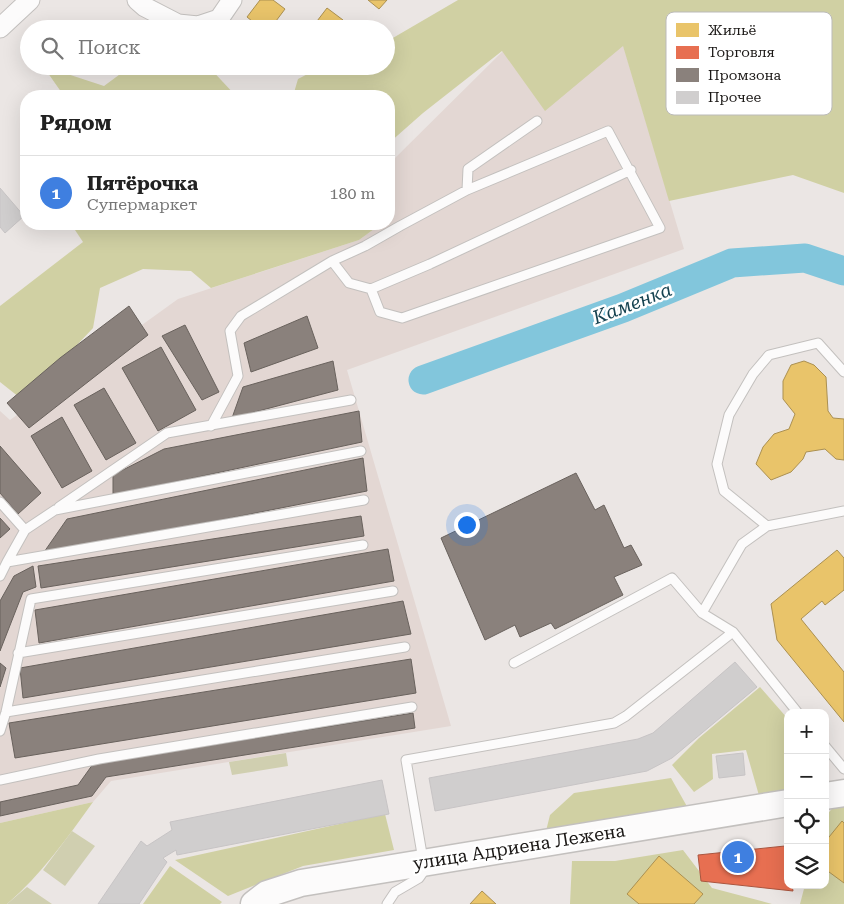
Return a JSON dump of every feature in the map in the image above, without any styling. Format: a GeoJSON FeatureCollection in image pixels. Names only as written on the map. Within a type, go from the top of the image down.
{"type":"FeatureCollection","features":[{"type":"Feature","properties":{"kind":"street"},"geometry":{"type":"LineString","coordinates":[[0,28],[30,0]]}},
{"type":"Feature","properties":{"kind":"street"},"geometry":{"type":"LineString","coordinates":[[137,0],[145,7],[170,20]]}},
{"type":"Feature","properties":{"kind":"street"},"geometry":{"type":"LineString","coordinates":[[216,20],[219,19],[232,0]]}},
{"type":"Feature","properties":{"kind":"street"},"geometry":{"type":"LineString","coordinates":[[829,795],[844,793]]}},
{"type":"Feature","properties":{"kind":"street","name":"улица Адриена Лежена"},"geometry":{"type":"LineString","coordinates":[[254,904],[267,894],[301,884],[784,803]]}},
{"type":"Feature","properties":{"kind":"lane"},"geometry":{"type":"LineString","coordinates":[[468,190],[468,169],[537,121]]}},
{"type":"Feature","properties":{"kind":"lane"},"geometry":{"type":"LineString","coordinates":[[371,289],[380,312],[402,318],[660,228],[631,170],[608,131],[468,190],[395,229]]}},
{"type":"Feature","properties":{"kind":"lane"},"geometry":{"type":"LineString","coordinates":[[332,261],[349,283],[371,289],[430,264],[631,170]]}},
{"type":"Feature","properties":{"kind":"lane"},"geometry":{"type":"LineString","coordinates":[[211,426],[238,376],[230,332],[241,316],[332,261],[365,246],[393,230]]}},
{"type":"Feature","properties":{"kind":"lane"},"geometry":{"type":"LineString","coordinates":[[767,526],[724,490],[717,464],[730,416],[753,374],[769,355],[818,343],[844,372]]}},
{"type":"Feature","properties":{"kind":"lane"},"geometry":{"type":"LineString","coordinates":[[0,576],[25,530],[167,433],[351,400]]}},
{"type":"Feature","properties":{"kind":"lane"},"geometry":{"type":"LineString","coordinates":[[55,510],[361,451]]}},
{"type":"Feature","properties":{"kind":"lane"},"geometry":{"type":"LineString","coordinates":[[7,562],[364,500]]}},
{"type":"Feature","properties":{"kind":"lane"},"geometry":{"type":"LineString","coordinates":[[0,502],[25,530]]}},
{"type":"Feature","properties":{"kind":"lane"},"geometry":{"type":"LineString","coordinates":[[702,613],[742,544],[767,526],[844,511]]}},
{"type":"Feature","properties":{"kind":"lane"},"geometry":{"type":"LineString","coordinates":[[0,732],[31,599],[363,546]]}},
{"type":"Feature","properties":{"kind":"lane"},"geometry":{"type":"LineString","coordinates":[[514,663],[672,578],[702,613],[733,632],[795,709]]}},
{"type":"Feature","properties":{"kind":"lane"},"geometry":{"type":"LineString","coordinates":[[18,653],[392,591]]}},
{"type":"Feature","properties":{"kind":"lane"},"geometry":{"type":"LineString","coordinates":[[387,904],[395,892],[419,878],[427,862],[406,760],[614,723],[626,716],[733,632]]}},
{"type":"Feature","properties":{"kind":"lane"},"geometry":{"type":"LineString","coordinates":[[6,712],[405,647]]}},
{"type":"Feature","properties":{"kind":"lane"},"geometry":{"type":"LineString","coordinates":[[0,780],[99,759],[412,707]]}},
{"type":"Feature","properties":{"kind":"lane"},"geometry":{"type":"LineString","coordinates":[[829,751],[844,769]]}},
{"type":"Feature","properties":{"kind":"shaded area"},"geometry":{"type":"Polygon","coordinates":[[[623,45],[684,249],[347,370],[451,726],[111,781],[93,802],[0,823],[0,411],[10,420],[178,299],[359,240],[373,230],[395,230],[395,158],[503,51],[623,45]]]}},
{"type":"Feature","properties":{"kind":"green space"},"geometry":{"type":"Polygon","coordinates":[[[458,0],[844,0],[844,193],[793,175],[669,201],[623,46],[545,111],[502,51],[423,113],[395,138],[395,90],[295,90],[298,79],[306,75],[395,75],[395,37],[458,0]]]}},
{"type":"Feature","properties":{"kind":"green space"},"geometry":{"type":"Polygon","coordinates":[[[49,75],[70,75],[104,86],[119,75],[216,75],[230,90],[60,90],[49,75]]]}},
{"type":"Feature","properties":{"kind":"green space"},"geometry":{"type":"Polygon","coordinates":[[[75,230],[373,230],[359,240],[211,288],[191,271],[143,269],[100,288],[93,328],[24,401],[0,382],[0,306],[83,242],[75,230]]]}},
{"type":"Feature","properties":{"kind":"green space"},"geometry":{"type":"Polygon","coordinates":[[[760,687],[784,714],[784,793],[760,799],[746,750],[712,754],[713,779],[694,792],[672,765],[699,738],[760,687]]]}},
{"type":"Feature","properties":{"kind":"green space"},"geometry":{"type":"Polygon","coordinates":[[[286,753],[288,766],[232,775],[229,762],[286,753]]]}},
{"type":"Feature","properties":{"kind":"green space"},"geometry":{"type":"Polygon","coordinates":[[[671,778],[689,810],[545,835],[550,815],[574,793],[671,778]]]}},
{"type":"Feature","properties":{"kind":"green space"},"geometry":{"type":"Polygon","coordinates":[[[93,802],[74,829],[32,880],[7,904],[0,904],[0,823],[93,802]]]}},
{"type":"Feature","properties":{"kind":"green space"},"geometry":{"type":"Polygon","coordinates":[[[835,805],[844,805],[844,904],[800,904],[804,889],[829,889],[829,812],[835,805]]]}},
{"type":"Feature","properties":{"kind":"green space"},"geometry":{"type":"Polygon","coordinates":[[[385,814],[394,850],[303,866],[228,896],[175,860],[385,814]]]}},
{"type":"Feature","properties":{"kind":"green space"},"geometry":{"type":"Polygon","coordinates":[[[72,831],[95,846],[65,886],[43,870],[72,831]]]}},
{"type":"Feature","properties":{"kind":"green space"},"geometry":{"type":"Polygon","coordinates":[[[683,850],[712,888],[772,904],[570,904],[572,861],[615,861],[683,850]]]}},
{"type":"Feature","properties":{"kind":"green space"},"geometry":{"type":"Polygon","coordinates":[[[170,866],[222,902],[220,904],[143,904],[170,866]]]}},
{"type":"Feature","properties":{"kind":"green space"},"geometry":{"type":"Polygon","coordinates":[[[27,887],[52,904],[7,904],[27,887]]]}},
{"type":"Feature","properties":{"kind":"building: Жильё"},"geometry":{"type":"Polygon","coordinates":[[[260,0],[273,0],[285,9],[277,20],[251,20],[247,17],[260,0]]]}},
{"type":"Feature","properties":{"kind":"building: Жильё"},"geometry":{"type":"Polygon","coordinates":[[[368,0],[387,0],[379,9],[368,0]]]}},
{"type":"Feature","properties":{"kind":"building: Жильё"},"geometry":{"type":"Polygon","coordinates":[[[327,8],[343,20],[318,20],[327,8]]]}},
{"type":"Feature","properties":{"kind":"building: Жильё"},"geometry":{"type":"Polygon","coordinates":[[[804,361],[814,365],[826,377],[828,411],[833,418],[844,419],[844,460],[836,459],[825,449],[806,452],[803,459],[791,472],[771,480],[756,464],[763,447],[774,434],[789,429],[795,414],[783,399],[783,381],[791,365],[804,361]]]}},
{"type":"Feature","properties":{"kind":"building: Жильё"},"geometry":{"type":"Polygon","coordinates":[[[837,550],[844,558],[844,590],[825,605],[822,601],[801,619],[844,672],[844,722],[777,640],[771,604],[837,550]]]}},
{"type":"Feature","properties":{"kind":"building: Жильё"},"geometry":{"type":"Polygon","coordinates":[[[842,821],[844,823],[844,883],[829,872],[829,837],[842,821]]]}},
{"type":"Feature","properties":{"kind":"building: Жильё"},"geometry":{"type":"Polygon","coordinates":[[[659,856],[703,894],[694,904],[639,904],[627,894],[659,856]]]}},
{"type":"Feature","properties":{"kind":"building: Жильё"},"geometry":{"type":"Polygon","coordinates":[[[482,891],[496,904],[470,904],[482,891]]]}},
{"type":"Feature","properties":{"kind":"building: Торговля"},"geometry":{"type":"Polygon","coordinates":[[[784,846],[784,889],[793,889],[793,891],[701,881],[698,855],[784,846]]]}},
{"type":"Feature","properties":{"kind":"building: Промзона"},"geometry":{"type":"Polygon","coordinates":[[[129,306],[148,335],[29,428],[7,403],[60,358],[129,306]]]}},
{"type":"Feature","properties":{"kind":"building: Промзона"},"geometry":{"type":"Polygon","coordinates":[[[307,316],[318,348],[251,372],[244,343],[307,316]]]}},
{"type":"Feature","properties":{"kind":"building: Промзона"},"geometry":{"type":"Polygon","coordinates":[[[185,325],[219,392],[202,400],[162,336],[185,325]]]}},
{"type":"Feature","properties":{"kind":"building: Промзона"},"geometry":{"type":"Polygon","coordinates":[[[161,347],[196,410],[158,431],[122,368],[161,347]]]}},
{"type":"Feature","properties":{"kind":"building: Промзона"},"geometry":{"type":"Polygon","coordinates":[[[333,361],[338,390],[232,418],[243,387],[333,361]]]}},
{"type":"Feature","properties":{"kind":"building: Промзона"},"geometry":{"type":"Polygon","coordinates":[[[104,388],[136,443],[106,460],[74,405],[104,388]]]}},
{"type":"Feature","properties":{"kind":"building: Промзона"},"geometry":{"type":"Polygon","coordinates":[[[359,411],[362,442],[113,495],[113,475],[164,449],[359,411]]]}},
{"type":"Feature","properties":{"kind":"building: Промзона"},"geometry":{"type":"Polygon","coordinates":[[[62,417],[92,471],[62,488],[31,436],[62,417]]]}},
{"type":"Feature","properties":{"kind":"building: Промзона"},"geometry":{"type":"Polygon","coordinates":[[[0,446],[41,493],[18,514],[0,493],[0,446]]]}},
{"type":"Feature","properties":{"kind":"building: Промзона"},"geometry":{"type":"Polygon","coordinates":[[[363,458],[367,491],[42,555],[67,519],[363,458]]]}},
{"type":"Feature","properties":{"kind":"building: Промзона"},"geometry":{"type":"Polygon","coordinates":[[[576,473],[595,510],[604,505],[624,548],[631,545],[642,565],[614,577],[623,595],[555,629],[551,623],[520,637],[515,625],[485,640],[441,538],[576,473]]]}},
{"type":"Feature","properties":{"kind":"building: Промзона"},"geometry":{"type":"Polygon","coordinates":[[[361,516],[364,536],[41,588],[38,566],[361,516]]]}},
{"type":"Feature","properties":{"kind":"building: Промзона"},"geometry":{"type":"Polygon","coordinates":[[[0,518],[10,529],[0,538],[0,518]]]}},
{"type":"Feature","properties":{"kind":"building: Промзона"},"geometry":{"type":"Polygon","coordinates":[[[388,549],[394,581],[39,643],[35,610],[388,549]]]}},
{"type":"Feature","properties":{"kind":"building: Промзона"},"geometry":{"type":"Polygon","coordinates":[[[33,566],[36,587],[23,592],[0,651],[0,601],[14,576],[33,566]]]}},
{"type":"Feature","properties":{"kind":"building: Промзона"},"geometry":{"type":"Polygon","coordinates":[[[403,601],[411,634],[23,698],[20,668],[403,601]]]}},
{"type":"Feature","properties":{"kind":"building: Промзона"},"geometry":{"type":"Polygon","coordinates":[[[411,659],[416,693],[15,758],[9,723],[411,659]]]}},
{"type":"Feature","properties":{"kind":"building: Промзона"},"geometry":{"type":"Polygon","coordinates":[[[0,663],[6,668],[0,687],[0,663]]]}},
{"type":"Feature","properties":{"kind":"building: Промзона"},"geometry":{"type":"Polygon","coordinates":[[[413,713],[415,728],[106,777],[92,796],[0,816],[0,802],[78,785],[93,764],[413,713]]]}},
{"type":"Feature","properties":{"kind":"building: Прочее"},"geometry":{"type":"Polygon","coordinates":[[[0,188],[20,211],[20,220],[5,233],[0,227],[0,188]]]}},
{"type":"Feature","properties":{"kind":"building: Прочее"},"geometry":{"type":"Polygon","coordinates":[[[735,662],[757,687],[672,758],[647,771],[435,811],[429,778],[638,739],[653,733],[735,662]]]}},
{"type":"Feature","properties":{"kind":"building: Прочее"},"geometry":{"type":"Polygon","coordinates":[[[743,753],[745,775],[719,778],[716,756],[743,753]]]}},
{"type":"Feature","properties":{"kind":"building: Прочее"},"geometry":{"type":"Polygon","coordinates":[[[382,780],[389,814],[177,855],[176,850],[163,858],[167,862],[139,904],[98,904],[141,841],[147,846],[172,830],[170,822],[382,780]]]}},
{"type":"Feature","properties":{"kind":"waterway","name":"Каменка"},"geometry":{"type":"LineString","coordinates":[[423,380],[623,308],[732,263],[805,258],[844,271]]}},
{"type":"Feature","properties":{"kind":"place","name":"Пятёрочка"},"geometry":{"type":"Point","coordinates":[738,857]}}]}
